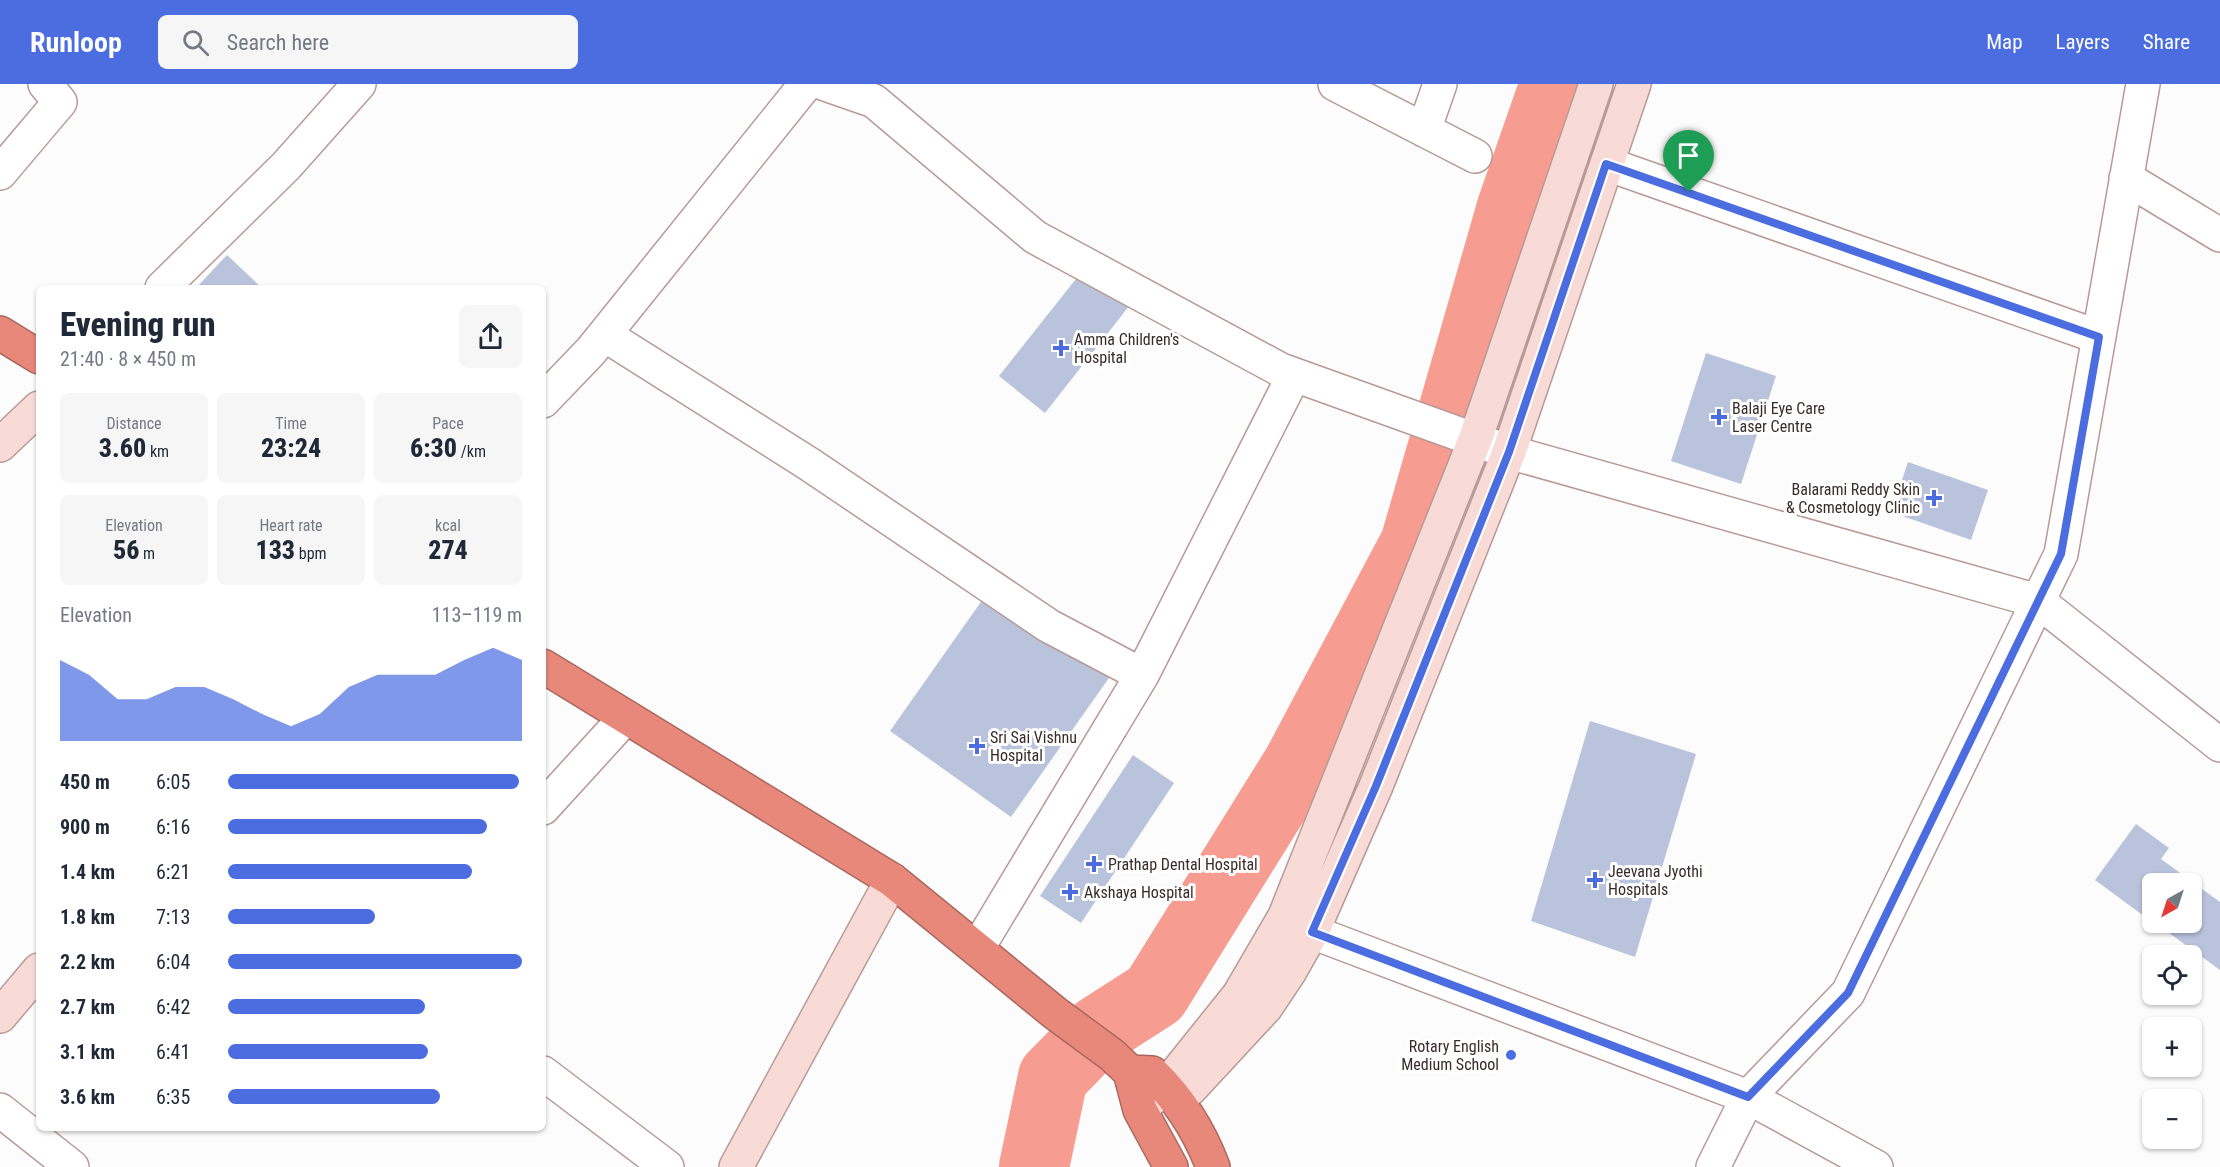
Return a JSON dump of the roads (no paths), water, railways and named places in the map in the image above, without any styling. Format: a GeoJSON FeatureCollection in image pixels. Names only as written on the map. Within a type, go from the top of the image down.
{"type":"FeatureCollection","features":[{"type":"Feature","properties":{"kind":"highway"},"geometry":{"type":"LineString","coordinates":[[0,333],[36,355]]}},
{"type":"Feature","properties":{"kind":"highway"},"geometry":{"type":"LineString","coordinates":[[546,668],[892,880],[1121,1063],[1152,1072],[1172,1094],[1193,1123],[1213,1167]]}},
{"type":"Feature","properties":{"kind":"highway"},"geometry":{"type":"LineString","coordinates":[[1121,1063],[1140,1110],[1171,1167]]}},
{"type":"Feature","properties":{"kind":"main road"},"geometry":{"type":"LineString","coordinates":[[1172,1094],[1239,995],[1286,916],[1469,438],[1596,84]]}},
{"type":"Feature","properties":{"kind":"main road"},"geometry":{"type":"LineString","coordinates":[[1140,1110],[1172,1094],[1266,1007],[1312,932],[1376,786],[1509,452],[1634,84]]}},
{"type":"Feature","properties":{"kind":"main road"},"geometry":{"type":"LineString","coordinates":[[0,446],[36,411]]}},
{"type":"Feature","properties":{"kind":"main road"},"geometry":{"type":"LineString","coordinates":[[736,1167],[892,880]]}},
{"type":"Feature","properties":{"kind":"main road"},"geometry":{"type":"LineString","coordinates":[[0,1016],[36,974]]}},
{"type":"Feature","properties":{"kind":"street"},"geometry":{"type":"LineString","coordinates":[[165,285],[286,166],[359,84]]}},
{"type":"Feature","properties":{"kind":"street"},"geometry":{"type":"LineString","coordinates":[[546,398],[605,335],[806,84]]}},
{"type":"Feature","properties":{"kind":"street"},"geometry":{"type":"LineString","coordinates":[[825,84],[874,101],[1035,237],[1281,370],[1509,452],[2038,601],[2220,745]]}},
{"type":"Feature","properties":{"kind":"street"},"geometry":{"type":"LineString","coordinates":[[1335,84],[1475,156]]}},
{"type":"Feature","properties":{"kind":"street"},"geometry":{"type":"LineString","coordinates":[[1424,130],[1440,84]]}},
{"type":"Feature","properties":{"kind":"street"},"geometry":{"type":"LineString","coordinates":[[1713,1167],[1748,1097],[1848,993],[2061,554],[2143,84]]}},
{"type":"Feature","properties":{"kind":"street"},"geometry":{"type":"LineString","coordinates":[[0,173],[61,90]]}},
{"type":"Feature","properties":{"kind":"street"},"geometry":{"type":"LineString","coordinates":[[1606,164],[2099,337]]}},
{"type":"Feature","properties":{"kind":"street"},"geometry":{"type":"LineString","coordinates":[[2126,178],[2220,235]]}},
{"type":"Feature","properties":{"kind":"street"},"geometry":{"type":"LineString","coordinates":[[605,335],[809,465],[1049,626],[1142,675]]}},
{"type":"Feature","properties":{"kind":"street"},"geometry":{"type":"LineString","coordinates":[[978,949],[1142,675],[1294,375]]}},
{"type":"Feature","properties":{"kind":"street"},"geometry":{"type":"LineString","coordinates":[[546,805],[626,717]]}},
{"type":"Feature","properties":{"kind":"street"},"geometry":{"type":"LineString","coordinates":[[1312,932],[1748,1097],[1876,1167]]}},
{"type":"Feature","properties":{"kind":"street"},"geometry":{"type":"LineString","coordinates":[[546,1075],[667,1167]]}},
{"type":"Feature","properties":{"kind":"street"},"geometry":{"type":"LineString","coordinates":[[0,1110],[72,1167]]}},
{"type":"Feature","properties":{"kind":"waterway"},"geometry":{"type":"LineString","coordinates":[[1034,1167],[1053,1077],[1099,1030],[1155,994],[1298,764],[1415,544],[1512,207],[1555,84]]}},
{"type":"Feature","properties":{"kind":"place","name":"Amma Children's Hospital"},"geometry":{"type":"Point","coordinates":[1061,348]}},
{"type":"Feature","properties":{"kind":"place","name":"Balaji Eye Care Laser Centre"},"geometry":{"type":"Point","coordinates":[1719,417]}},
{"type":"Feature","properties":{"kind":"place","name":"Balarami Reddy Skin & Cosmetology Clinic"},"geometry":{"type":"Point","coordinates":[1934,498]}},
{"type":"Feature","properties":{"kind":"place","name":"Sri Sai Vishnu Hospital"},"geometry":{"type":"Point","coordinates":[977,746]}},
{"type":"Feature","properties":{"kind":"place","name":"Prathap Dental Hospital"},"geometry":{"type":"Point","coordinates":[1094,864]}},
{"type":"Feature","properties":{"kind":"place","name":"Jeevana Jyothi Hospitals"},"geometry":{"type":"Point","coordinates":[1595,880]}},
{"type":"Feature","properties":{"kind":"place","name":"Akshaya Hospital"},"geometry":{"type":"Point","coordinates":[1070,892]}},
{"type":"Feature","properties":{"kind":"place","name":"Rotary English Medium School"},"geometry":{"type":"Point","coordinates":[1511,1055]}}]}
